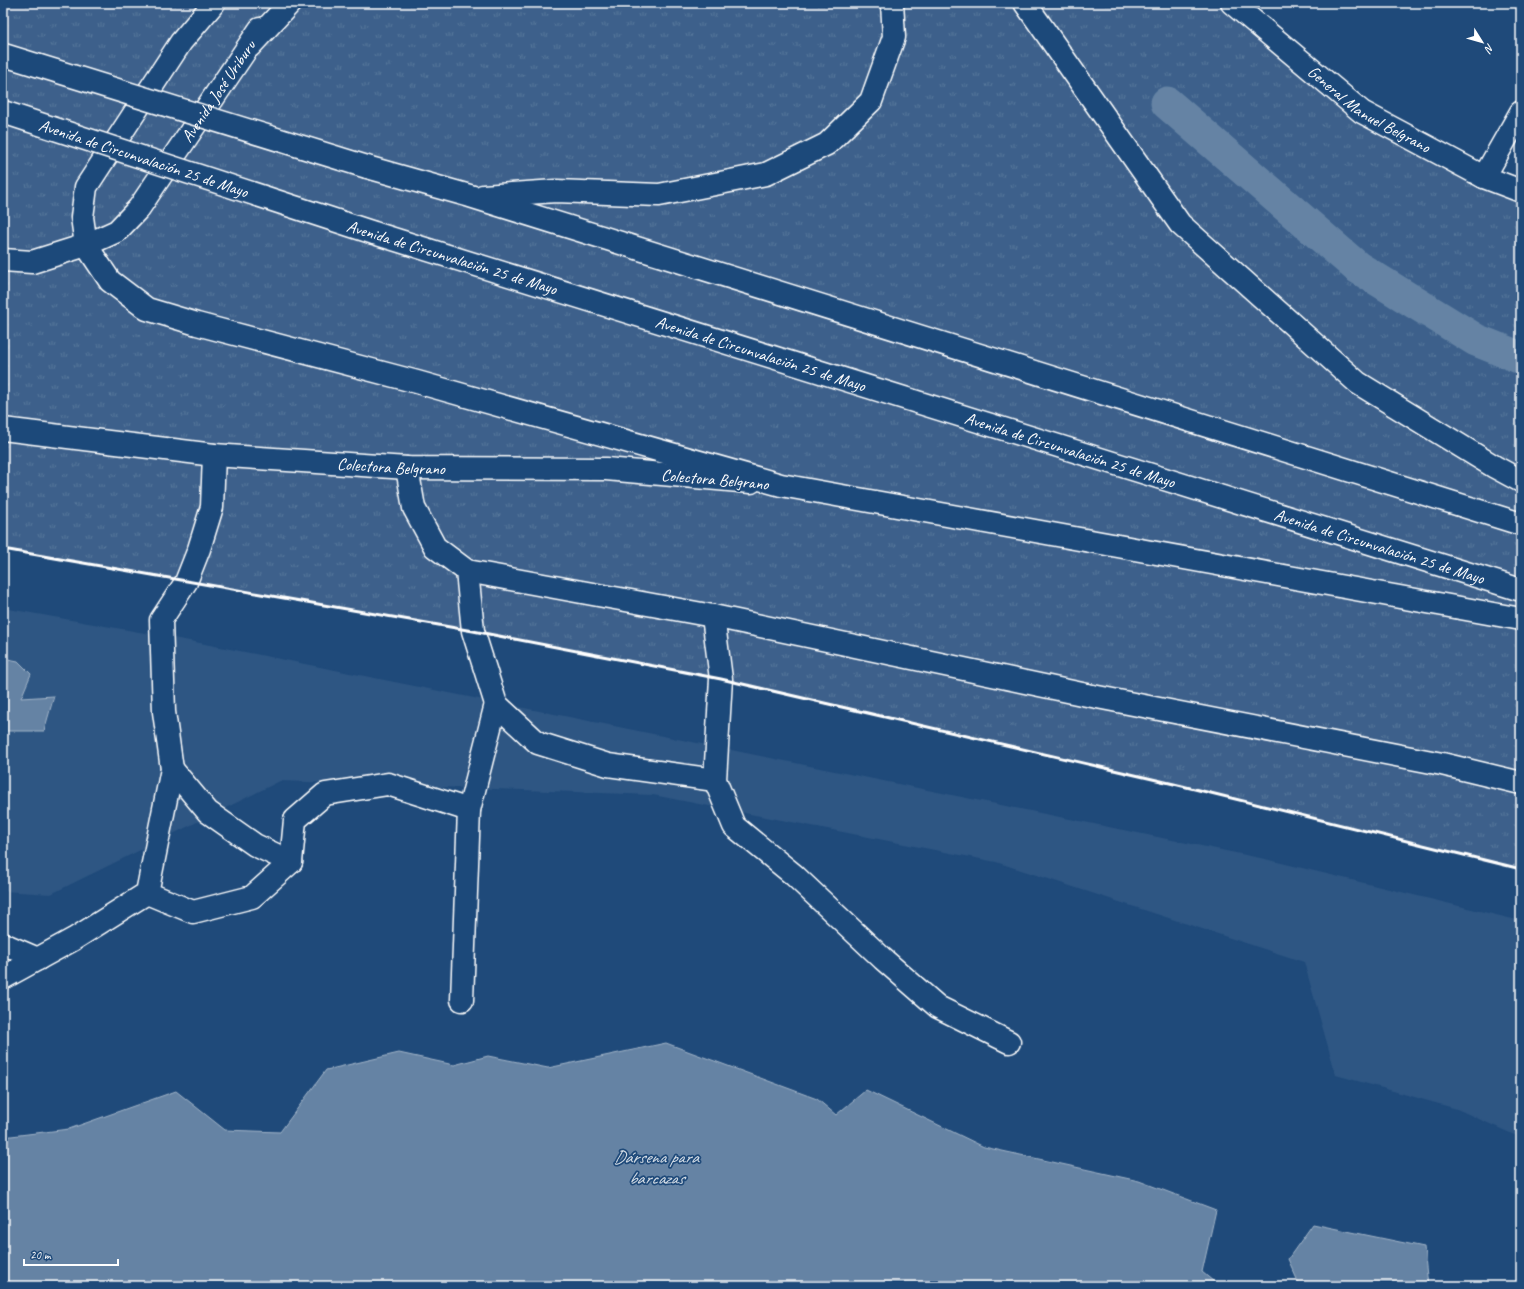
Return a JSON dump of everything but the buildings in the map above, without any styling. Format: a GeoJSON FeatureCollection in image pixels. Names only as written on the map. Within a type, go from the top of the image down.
{"type":"FeatureCollection","features":[{"type":"Feature","properties":{"kind":"main road"},"geometry":{"type":"LineString","coordinates":[[214,3],[181,42],[86,187],[82,217],[86,245],[110,281],[147,309],[197,324],[417,382],[781,485],[1521,619]]}},
{"type":"Feature","properties":{"kind":"main road","name":"Avenida José Uriburu"},"geometry":{"type":"LineString","coordinates":[[3,260],[32,262],[86,245],[116,231],[139,208],[250,46],[277,3]]}},
{"type":"Feature","properties":{"kind":"main road"},"geometry":{"type":"LineString","coordinates":[[250,46],[290,3]]}},
{"type":"Feature","properties":{"kind":"main road"},"geometry":{"type":"LineString","coordinates":[[470,196],[556,191],[660,196],[766,174],[827,144],[871,100],[894,37],[892,3]]}},
{"type":"Feature","properties":{"kind":"main road"},"geometry":{"type":"LineString","coordinates":[[1025,3],[1180,224],[1358,382],[1495,468],[1521,481]]}},
{"type":"Feature","properties":{"kind":"main road","name":"General Manuel Belgrano"},"geometry":{"type":"LineString","coordinates":[[1232,3],[1362,112],[1484,177],[1521,191]]}},
{"type":"Feature","properties":{"kind":"main road"},"geometry":{"type":"LineString","coordinates":[[3,55],[470,196],[1521,524]]}},
{"type":"Feature","properties":{"kind":"main road","name":"Avenida de Circunvalación 25 de Mayo"},"geometry":{"type":"LineString","coordinates":[[3,112],[374,233],[1521,590]]}},
{"type":"Feature","properties":{"kind":"main road"},"geometry":{"type":"LineString","coordinates":[[1484,177],[1521,112]]}},
{"type":"Feature","properties":{"kind":"main road","name":"Colectora Belgrano"},"geometry":{"type":"LineString","coordinates":[[3,429],[214,455],[407,468],[606,469],[781,485]]}},
{"type":"Feature","properties":{"kind":"main road"},"geometry":{"type":"LineString","coordinates":[[3,978],[74,939],[147,894],[172,769],[164,712],[160,620],[186,582],[199,549],[212,507],[214,455]]}},
{"type":"Feature","properties":{"kind":"main road"},"geometry":{"type":"LineString","coordinates":[[407,468],[414,508],[435,547],[467,572],[713,616],[1082,694],[1442,764],[1521,783]]}},
{"type":"Feature","properties":{"kind":"main road"},"geometry":{"type":"LineString","coordinates":[[467,572],[473,631],[496,704],[538,743],[608,765],[715,780]]}},
{"type":"Feature","properties":{"kind":"main road"},"geometry":{"type":"LineString","coordinates":[[713,616],[721,679],[715,780],[734,826],[794,875],[938,1007],[1009,1042]]}},
{"type":"Feature","properties":{"kind":"main road"},"geometry":{"type":"LineString","coordinates":[[462,1000],[469,810],[496,704]]}},
{"type":"Feature","properties":{"kind":"main road"},"geometry":{"type":"LineString","coordinates":[[172,769],[208,812],[255,845],[291,862]]}},
{"type":"Feature","properties":{"kind":"main road"},"geometry":{"type":"LineString","coordinates":[[147,894],[193,912],[252,898],[291,862],[295,820],[325,794],[388,784],[469,810]]}},
{"type":"Feature","properties":{"kind":"main road"},"geometry":{"type":"LineString","coordinates":[[3,944],[38,959]]}},
{"type":"Feature","properties":{"kind":"shaded area"},"geometry":{"type":"Polygon","coordinates":[[[3,608],[190,641],[1265,859],[1521,921],[1521,1138],[1457,1109],[1336,1075],[1304,962],[996,862],[653,795],[280,781],[51,894],[3,891],[3,608]]]}},
{"type":"Feature","properties":{"kind":"green space"},"geometry":{"type":"Polygon","coordinates":[[[3,3],[1232,3],[1362,112],[1521,191],[1521,869],[1173,784],[721,679],[473,631],[3,549],[3,3]]]}},
{"type":"Feature","properties":{"kind":"water"},"geometry":{"type":"Polygon","coordinates":[[[3,658],[18,661],[31,674],[21,698],[54,696],[44,731],[3,731],[3,658]]]}},
{"type":"Feature","properties":{"kind":"water","name":"Dársena para barcazas"},"geometry":{"type":"Polygon","coordinates":[[[666,1043],[817,1099],[836,1115],[866,1090],[984,1147],[1139,1181],[1216,1210],[1202,1272],[1219,1286],[3,1286],[3,1137],[69,1129],[176,1091],[225,1130],[280,1132],[326,1070],[399,1053],[454,1065],[488,1056],[548,1068],[666,1043]]]}},
{"type":"Feature","properties":{"kind":"water"},"geometry":{"type":"Polygon","coordinates":[[[1313,1224],[1424,1247],[1428,1286],[1300,1286],[1288,1259],[1313,1224]]]}},
{"type":"Feature","properties":{"kind":"waterway"},"geometry":{"type":"LineString","coordinates":[[1167,103],[1357,267],[1476,340],[1521,358]]}},
{"type":"Feature","properties":{"kind":"railway"},"geometry":{"type":"LineString","coordinates":[[3,549],[473,631],[721,679],[1174,784],[1521,869]]}}]}
